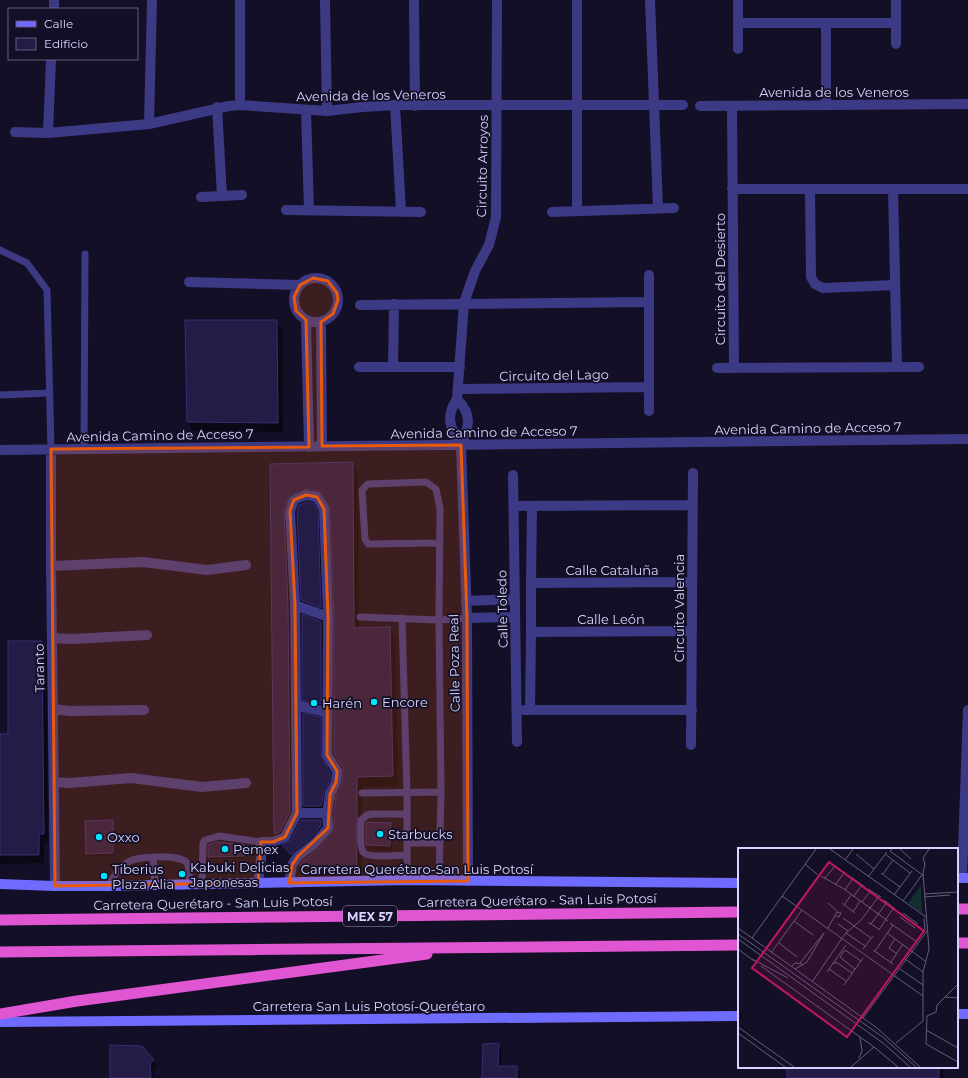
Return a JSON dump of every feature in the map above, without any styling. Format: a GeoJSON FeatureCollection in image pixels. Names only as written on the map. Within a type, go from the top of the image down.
{"type":"FeatureCollection","features":[{"type":"Feature","properties":{"kind":"highway","name":"Carretera Querétaro - San Luis Potosí"},"geometry":{"type":"LineString","coordinates":[[0,920],[738,912]]}},
{"type":"Feature","properties":{"kind":"highway"},"geometry":{"type":"LineString","coordinates":[[0,952],[738,945]]}},
{"type":"Feature","properties":{"kind":"highway"},"geometry":{"type":"LineString","coordinates":[[0,1014],[77,1001],[473,948]]}},
{"type":"Feature","properties":{"kind":"main road","name":"Carretera Querétaro-San Luis Potosí"},"geometry":{"type":"LineString","coordinates":[[0,884],[109,886],[407,880],[738,883]]}},
{"type":"Feature","properties":{"kind":"main road","name":"Carretera San Luis Potosí-Querétaro"},"geometry":{"type":"LineString","coordinates":[[0,1022],[738,1016]]}},
{"type":"Feature","properties":{"kind":"street"},"geometry":{"type":"LineString","coordinates":[[149,124],[152,0]]}},
{"type":"Feature","properties":{"kind":"street"},"geometry":{"type":"LineString","coordinates":[[240,0],[240,105]]}},
{"type":"Feature","properties":{"kind":"street"},"geometry":{"type":"LineString","coordinates":[[325,0],[327,112]]}},
{"type":"Feature","properties":{"kind":"street"},"geometry":{"type":"LineString","coordinates":[[414,0],[414,106]]}},
{"type":"Feature","properties":{"kind":"street","name":"Circuito Arroyos"},"geometry":{"type":"LineString","coordinates":[[461,445],[452,431],[450,414],[458,394],[464,303],[475,271],[489,245],[496,217],[497,0]]}},
{"type":"Feature","properties":{"kind":"street"},"geometry":{"type":"LineString","coordinates":[[576,0],[577,211]]}},
{"type":"Feature","properties":{"kind":"street"},"geometry":{"type":"LineString","coordinates":[[650,0],[658,208]]}},
{"type":"Feature","properties":{"kind":"street"},"geometry":{"type":"LineString","coordinates":[[738,0],[738,49]]}},
{"type":"Feature","properties":{"kind":"street"},"geometry":{"type":"LineString","coordinates":[[896,0],[896,44]]}},
{"type":"Feature","properties":{"kind":"street"},"geometry":{"type":"LineString","coordinates":[[738,23],[896,23]]}},
{"type":"Feature","properties":{"kind":"street"},"geometry":{"type":"LineString","coordinates":[[826,23],[826,105]]}},
{"type":"Feature","properties":{"kind":"street"},"geometry":{"type":"LineString","coordinates":[[48,132],[52,60]]}},
{"type":"Feature","properties":{"kind":"street","name":"Avenida de los Veneros"},"geometry":{"type":"LineString","coordinates":[[700,106],[968,104]]}},
{"type":"Feature","properties":{"kind":"street","name":"Avenida de los Veneros"},"geometry":{"type":"LineString","coordinates":[[15,132],[48,132],[149,124],[217,107],[240,105],[327,112],[362,107],[394,105],[683,105]]}},
{"type":"Feature","properties":{"kind":"street"},"geometry":{"type":"LineString","coordinates":[[394,105],[401,212]]}},
{"type":"Feature","properties":{"kind":"street","name":"Circuito del Desierto"},"geometry":{"type":"LineString","coordinates":[[732,106],[734,368]]}},
{"type":"Feature","properties":{"kind":"street"},"geometry":{"type":"LineString","coordinates":[[217,107],[222,196]]}},
{"type":"Feature","properties":{"kind":"street"},"geometry":{"type":"LineString","coordinates":[[306,111],[309,210]]}},
{"type":"Feature","properties":{"kind":"street"},"geometry":{"type":"LineString","coordinates":[[732,189],[968,189]]}},
{"type":"Feature","properties":{"kind":"street"},"geometry":{"type":"LineString","coordinates":[[810,189],[811,276],[815,284],[823,288],[895,285]]}},
{"type":"Feature","properties":{"kind":"street"},"geometry":{"type":"LineString","coordinates":[[894,189],[897,367]]}},
{"type":"Feature","properties":{"kind":"street"},"geometry":{"type":"LineString","coordinates":[[201,197],[242,195]]}},
{"type":"Feature","properties":{"kind":"street"},"geometry":{"type":"LineString","coordinates":[[552,212],[674,208]]}},
{"type":"Feature","properties":{"kind":"street"},"geometry":{"type":"LineString","coordinates":[[286,210],[421,212]]}},
{"type":"Feature","properties":{"kind":"street"},"geometry":{"type":"LineString","coordinates":[[649,275],[649,411]]}},
{"type":"Feature","properties":{"kind":"street"},"geometry":{"type":"LineString","coordinates":[[320,278],[328,281],[333,286],[337,293],[337,308],[328,319],[321,322],[313,322],[300,316],[296,311],[294,297],[300,285],[306,280],[320,278]]}},
{"type":"Feature","properties":{"kind":"street"},"geometry":{"type":"LineString","coordinates":[[189,282],[300,285]]}},
{"type":"Feature","properties":{"kind":"street"},"geometry":{"type":"LineString","coordinates":[[360,305],[649,302]]}},
{"type":"Feature","properties":{"kind":"street"},"geometry":{"type":"LineString","coordinates":[[393,367],[394,304]]}},
{"type":"Feature","properties":{"kind":"street"},"geometry":{"type":"LineString","coordinates":[[306,320],[309,447]]}},
{"type":"Feature","properties":{"kind":"street"},"geometry":{"type":"LineString","coordinates":[[321,322],[322,446]]}},
{"type":"Feature","properties":{"kind":"street"},"geometry":{"type":"LineString","coordinates":[[359,367],[460,367]]}},
{"type":"Feature","properties":{"kind":"street"},"geometry":{"type":"LineString","coordinates":[[717,368],[919,367]]}},
{"type":"Feature","properties":{"kind":"street","name":"Circuito del Lago"},"geometry":{"type":"LineString","coordinates":[[458,394],[649,387]]}},
{"type":"Feature","properties":{"kind":"street"},"geometry":{"type":"LineString","coordinates":[[308,391],[321,390]]}},
{"type":"Feature","properties":{"kind":"street"},"geometry":{"type":"LineString","coordinates":[[458,394],[466,409],[469,422],[468,429],[461,445]]}},
{"type":"Feature","properties":{"kind":"street","name":"Avenida Camino de Acceso 7"},"geometry":{"type":"LineString","coordinates":[[0,450],[968,439]]}},
{"type":"Feature","properties":{"kind":"street","name":"Calle Poza Real"},"geometry":{"type":"LineString","coordinates":[[461,445],[467,618],[468,881]]}},
{"type":"Feature","properties":{"kind":"street","name":"Taranto"},"geometry":{"type":"LineString","coordinates":[[51,449],[55,886]]}},
{"type":"Feature","properties":{"kind":"street","name":"Circuito Valencia"},"geometry":{"type":"LineString","coordinates":[[691,746],[692,473]]}},
{"type":"Feature","properties":{"kind":"street","name":"Calle Toledo"},"geometry":{"type":"LineString","coordinates":[[513,475],[517,742]]}},
{"type":"Feature","properties":{"kind":"street"},"geometry":{"type":"LineString","coordinates":[[258,883],[261,842],[273,842],[285,837],[297,813],[295,605],[290,511],[294,500],[306,495],[316,498],[324,508],[328,617],[328,755],[337,771],[336,782],[330,794],[328,828],[314,844],[298,856],[292,865],[289,883]]}},
{"type":"Feature","properties":{"kind":"street"},"geometry":{"type":"LineString","coordinates":[[514,506],[692,505]]}},
{"type":"Feature","properties":{"kind":"street"},"geometry":{"type":"LineString","coordinates":[[530,710],[532,506]]}},
{"type":"Feature","properties":{"kind":"street"},"geometry":{"type":"LineString","coordinates":[[51,566],[143,562],[207,570],[246,564]]}},
{"type":"Feature","properties":{"kind":"street","name":"Calle Cataluña"},"geometry":{"type":"LineString","coordinates":[[531,583],[692,582]]}},
{"type":"Feature","properties":{"kind":"street"},"geometry":{"type":"LineString","coordinates":[[466,601],[515,599]]}},
{"type":"Feature","properties":{"kind":"street"},"geometry":{"type":"LineString","coordinates":[[295,605],[328,617]]}},
{"type":"Feature","properties":{"kind":"street"},"geometry":{"type":"LineString","coordinates":[[467,618],[515,616]]}},
{"type":"Feature","properties":{"kind":"street","name":"Calle León"},"geometry":{"type":"LineString","coordinates":[[531,632],[692,631]]}},
{"type":"Feature","properties":{"kind":"street"},"geometry":{"type":"LineString","coordinates":[[52,638],[72,639],[147,635]]}},
{"type":"Feature","properties":{"kind":"street"},"geometry":{"type":"LineString","coordinates":[[296,705],[327,712]]}},
{"type":"Feature","properties":{"kind":"street"},"geometry":{"type":"LineString","coordinates":[[53,710],[144,710]]}},
{"type":"Feature","properties":{"kind":"street"},"geometry":{"type":"LineString","coordinates":[[516,710],[692,710]]}},
{"type":"Feature","properties":{"kind":"street"},"geometry":{"type":"LineString","coordinates":[[962,878],[966,804],[968,710]]}},
{"type":"Feature","properties":{"kind":"street"},"geometry":{"type":"LineString","coordinates":[[54,782],[70,783],[131,778],[202,787],[246,783]]}},
{"type":"Feature","properties":{"kind":"street"},"geometry":{"type":"LineString","coordinates":[[297,813],[328,813]]}},
{"type":"Feature","properties":{"kind":"lane"},"geometry":{"type":"LineString","coordinates":[[0,250],[27,263],[47,290],[51,449]]}},
{"type":"Feature","properties":{"kind":"lane"},"geometry":{"type":"LineString","coordinates":[[84,449],[85,254]]}},
{"type":"Feature","properties":{"kind":"lane"},"geometry":{"type":"LineString","coordinates":[[0,395],[50,393]]}},
{"type":"Feature","properties":{"kind":"lane"},"geometry":{"type":"LineString","coordinates":[[439,880],[440,843],[439,620],[440,543],[440,508],[436,489],[426,482],[368,484],[362,490],[365,539],[368,544],[440,543]]}},
{"type":"Feature","properties":{"kind":"lane"},"geometry":{"type":"LineString","coordinates":[[360,617],[439,620],[467,618]]}},
{"type":"Feature","properties":{"kind":"lane"},"geometry":{"type":"LineString","coordinates":[[402,618],[407,793],[407,880]]}},
{"type":"Feature","properties":{"kind":"lane"},"geometry":{"type":"LineString","coordinates":[[362,793],[440,792]]}},
{"type":"Feature","properties":{"kind":"lane"},"geometry":{"type":"LineString","coordinates":[[407,814],[367,815],[361,820],[361,847],[365,854],[372,856],[407,855]]}},
{"type":"Feature","properties":{"kind":"lane"},"geometry":{"type":"LineString","coordinates":[[202,884],[204,840],[219,836],[261,842]]}},
{"type":"Feature","properties":{"kind":"lane"},"geometry":{"type":"LineString","coordinates":[[407,843],[440,843]]}},
{"type":"Feature","properties":{"kind":"lane"},"geometry":{"type":"LineString","coordinates":[[109,886],[114,874],[129,861],[162,856],[183,859],[188,864],[190,884]]}},
{"type":"Feature","properties":{"kind":"lane"},"geometry":{"type":"LineString","coordinates":[[153,857],[155,885]]}},
{"type":"Feature","properties":{"kind":"highlighted area"},"geometry":{"type":"Polygon","coordinates":[[[313,278],[328,281],[337,293],[338,300],[333,314],[321,322],[322,446],[461,445],[467,618],[468,881],[289,883],[292,865],[298,856],[328,828],[330,794],[336,782],[337,771],[327,755],[328,617],[324,509],[317,497],[306,495],[294,500],[290,511],[295,605],[297,813],[285,837],[273,842],[261,842],[258,883],[55,886],[51,449],[309,447],[306,320],[296,311],[294,297],[300,285],[313,278]]]}},
{"type":"Feature","properties":{"kind":"building"},"geometry":{"type":"Polygon","coordinates":[[[185,320],[277,320],[278,423],[187,422],[185,320]]]}},
{"type":"Feature","properties":{"kind":"building"},"geometry":{"type":"Polygon","coordinates":[[[353,462],[354,628],[390,627],[393,776],[357,777],[357,866],[302,867],[300,865],[303,861],[319,848],[334,830],[336,796],[342,785],[343,768],[334,753],[334,617],[330,509],[321,492],[307,489],[290,495],[284,509],[288,605],[290,812],[280,832],[274,834],[270,464],[353,462]]]}},
{"type":"Feature","properties":{"kind":"building"},"geometry":{"type":"Polygon","coordinates":[[[307,502],[313,503],[318,511],[321,608],[301,600],[297,512],[299,505],[307,502]]]}},
{"type":"Feature","properties":{"kind":"building"},"geometry":{"type":"Polygon","coordinates":[[[302,614],[321,622],[321,704],[302,700],[302,614]]]}},
{"type":"Feature","properties":{"kind":"building"},"geometry":{"type":"Polygon","coordinates":[[[8,641],[42,641],[44,834],[39,834],[39,855],[0,855],[0,734],[8,734],[8,641]]]}},
{"type":"Feature","properties":{"kind":"building"},"geometry":{"type":"Polygon","coordinates":[[[303,713],[321,717],[321,755],[330,773],[330,780],[324,793],[321,806],[303,806],[303,713]]]}},
{"type":"Feature","properties":{"kind":"building","name":"Oxxo"},"geometry":{"type":"Polygon","coordinates":[[[113,820],[113,853],[86,854],[85,821],[113,820]]]}},
{"type":"Feature","properties":{"kind":"building"},"geometry":{"type":"Polygon","coordinates":[[[301,820],[321,820],[321,826],[310,839],[291,855],[282,845],[291,840],[301,820]]]}},
{"type":"Feature","properties":{"kind":"building","name":"Starbucks"},"geometry":{"type":"Polygon","coordinates":[[[366,822],[391,823],[390,846],[366,845],[366,822]]]}},
{"type":"Feature","properties":{"kind":"building","name":"Pemex"},"geometry":{"type":"Polygon","coordinates":[[[216,842],[245,845],[245,856],[208,857],[208,845],[216,842]]]}},
{"type":"Feature","properties":{"kind":"building"},"geometry":{"type":"Polygon","coordinates":[[[499,1043],[498,1066],[517,1066],[517,1078],[482,1078],[483,1044],[499,1043]]]}},
{"type":"Feature","properties":{"kind":"building"},"geometry":{"type":"Polygon","coordinates":[[[110,1045],[142,1046],[154,1060],[150,1063],[151,1078],[110,1078],[110,1045]]]}},
{"type":"Feature","properties":{"kind":"building"},"geometry":{"type":"Polygon","coordinates":[[[787,1068],[939,1068],[939,1078],[787,1078],[787,1068]]]}},
{"type":"Feature","properties":{"kind":"place","name":"Encore"},"geometry":{"type":"Point","coordinates":[374,702]}},
{"type":"Feature","properties":{"kind":"place","name":"Harén"},"geometry":{"type":"Point","coordinates":[314,703]}},
{"type":"Feature","properties":{"kind":"place","name":"Starbucks"},"geometry":{"type":"Point","coordinates":[380,834]}},
{"type":"Feature","properties":{"kind":"place","name":"Oxxo"},"geometry":{"type":"Point","coordinates":[99,837]}},
{"type":"Feature","properties":{"kind":"place","name":"Pemex"},"geometry":{"type":"Point","coordinates":[225,849]}},
{"type":"Feature","properties":{"kind":"place","name":"Kabuki Delicias Japonesas"},"geometry":{"type":"Point","coordinates":[182,874]}},
{"type":"Feature","properties":{"kind":"place","name":"Tiberius Plaza Alia"},"geometry":{"type":"Point","coordinates":[104,876]}}]}
